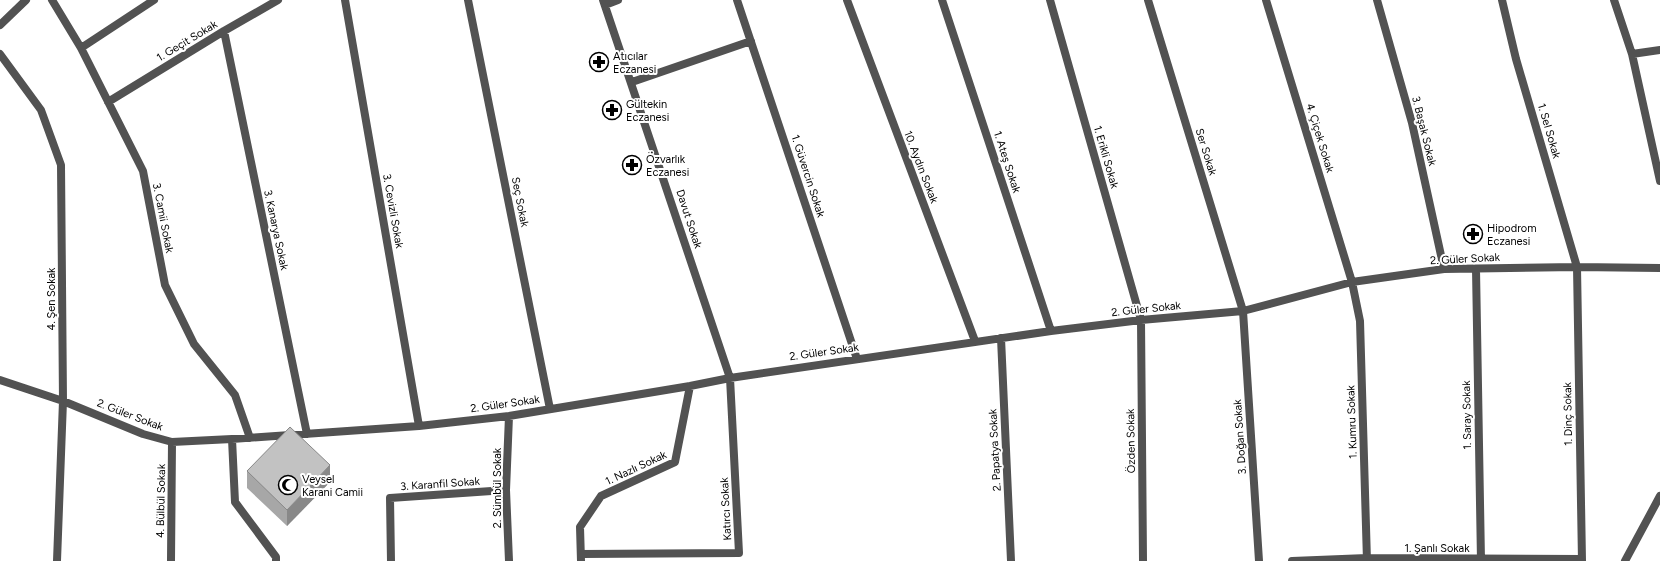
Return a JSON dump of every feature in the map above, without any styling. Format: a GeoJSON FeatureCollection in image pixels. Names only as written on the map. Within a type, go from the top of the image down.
{"type":"FeatureCollection","features":[{"type":"Feature","properties":{"kind":"street"},"geometry":{"type":"LineString","coordinates":[[0,25],[26,0]]}},
{"type":"Feature","properties":{"kind":"street","name":"3. Camii Sokak"},"geometry":{"type":"LineString","coordinates":[[52,0],[81,48],[142,171],[165,285],[194,344],[235,395],[250,438]]}},
{"type":"Feature","properties":{"kind":"street"},"geometry":{"type":"LineString","coordinates":[[81,48],[154,0]]}},
{"type":"Feature","properties":{"kind":"street","name":"1. Geçit Sokak"},"geometry":{"type":"LineString","coordinates":[[108,102],[224,31],[278,0]]}},
{"type":"Feature","properties":{"kind":"street","name":"3. Cevizli Sokak"},"geometry":{"type":"LineString","coordinates":[[345,0],[419,426]]}},
{"type":"Feature","properties":{"kind":"street","name":"Seç Sokak"},"geometry":{"type":"LineString","coordinates":[[468,0],[550,409]]}},
{"type":"Feature","properties":{"kind":"street"},"geometry":{"type":"LineString","coordinates":[[604,2],[618,0]]}},
{"type":"Feature","properties":{"kind":"street","name":"1. Güvercin Sokak"},"geometry":{"type":"LineString","coordinates":[[737,0],[857,359]]}},
{"type":"Feature","properties":{"kind":"street","name":"10. Aydın Sokak"},"geometry":{"type":"LineString","coordinates":[[847,0],[975,341]]}},
{"type":"Feature","properties":{"kind":"street","name":"1. Ateş Sokak"},"geometry":{"type":"LineString","coordinates":[[942,0],[1051,331]]}},
{"type":"Feature","properties":{"kind":"street","name":"1. Erikli Sokak"},"geometry":{"type":"LineString","coordinates":[[1050,0],[1141,320]]}},
{"type":"Feature","properties":{"kind":"street","name":"Ser Sokak"},"geometry":{"type":"LineString","coordinates":[[1148,0],[1243,311]]}},
{"type":"Feature","properties":{"kind":"street","name":"4. Çiçek Sokak"},"geometry":{"type":"LineString","coordinates":[[1266,0],[1352,282]]}},
{"type":"Feature","properties":{"kind":"street","name":"3. Başak Sokak"},"geometry":{"type":"LineString","coordinates":[[1377,0],[1412,123],[1444,269]]}},
{"type":"Feature","properties":{"kind":"street","name":"1. Sel Sokak"},"geometry":{"type":"LineString","coordinates":[[1502,0],[1516,59],[1577,267]]}},
{"type":"Feature","properties":{"kind":"street"},"geometry":{"type":"LineString","coordinates":[[1614,0],[1632,54],[1656,147],[1660,182]]}},
{"type":"Feature","properties":{"kind":"street","name":"Davut Sokak"},"geometry":{"type":"LineString","coordinates":[[604,2],[730,378]]}},
{"type":"Feature","properties":{"kind":"street","name":"3. Kanarya Sokak"},"geometry":{"type":"LineString","coordinates":[[224,31],[307,434]]}},
{"type":"Feature","properties":{"kind":"street"},"geometry":{"type":"LineString","coordinates":[[632,82],[751,41]]}},
{"type":"Feature","properties":{"kind":"street"},"geometry":{"type":"LineString","coordinates":[[1632,54],[1660,50]]}},
{"type":"Feature","properties":{"kind":"street","name":"4. Şen Sokak"},"geometry":{"type":"LineString","coordinates":[[0,54],[41,110],[61,165],[63,401],[57,561]]}},
{"type":"Feature","properties":{"kind":"street","name":"2. Güler Sokak"},"geometry":{"type":"LineString","coordinates":[[0,380],[63,401],[143,434],[172,442],[250,438],[419,426],[509,416],[730,378],[975,341],[1141,320],[1243,311],[1352,282],[1444,269],[1577,267],[1660,268]]}},
{"type":"Feature","properties":{"kind":"street","name":"1. Dinç Sokak"},"geometry":{"type":"LineString","coordinates":[[1577,267],[1582,560]]}},
{"type":"Feature","properties":{"kind":"street","name":"1. Saray Sokak"},"geometry":{"type":"LineString","coordinates":[[1476,269],[1481,560]]}},
{"type":"Feature","properties":{"kind":"street","name":"1. Kumru Sokak"},"geometry":{"type":"LineString","coordinates":[[1352,282],[1360,321],[1367,560]]}},
{"type":"Feature","properties":{"kind":"street","name":"3. Doğan Sokak"},"geometry":{"type":"LineString","coordinates":[[1243,311],[1259,561]]}},
{"type":"Feature","properties":{"kind":"street","name":"Özden Sokak"},"geometry":{"type":"LineString","coordinates":[[1141,320],[1143,561]]}},
{"type":"Feature","properties":{"kind":"street","name":"2. Papatya Sokak"},"geometry":{"type":"LineString","coordinates":[[1001,338],[1011,561]]}},
{"type":"Feature","properties":{"kind":"street","name":"Katırcı Sokak"},"geometry":{"type":"LineString","coordinates":[[581,558],[740,553],[730,378]]}},
{"type":"Feature","properties":{"kind":"street","name":"1. Nazlı Sokak"},"geometry":{"type":"LineString","coordinates":[[581,558],[580,527],[601,496],[675,462],[690,386]]}},
{"type":"Feature","properties":{"kind":"street","name":"2. Sümbül Sokak"},"geometry":{"type":"LineString","coordinates":[[508,561],[506,490],[509,416]]}},
{"type":"Feature","properties":{"kind":"street"},"geometry":{"type":"LineString","coordinates":[[232,439],[235,502],[276,557],[276,561]]}},
{"type":"Feature","properties":{"kind":"street","name":"4. Bülbül Sokak"},"geometry":{"type":"LineString","coordinates":[[171,561],[172,442]]}},
{"type":"Feature","properties":{"kind":"street","name":"3. Karanfil Sokak"},"geometry":{"type":"LineString","coordinates":[[391,561],[390,498],[506,490]]}},
{"type":"Feature","properties":{"kind":"street"},"geometry":{"type":"LineString","coordinates":[[1625,561],[1660,496]]}},
{"type":"Feature","properties":{"kind":"street","name":"1. Şanlı Sokak"},"geometry":{"type":"LineString","coordinates":[[1292,561],[1582,560]]}},
{"type":"Feature","properties":{"kind":"building","name":"Veysel Karani Camii"},"geometry":{"type":"Polygon","coordinates":[[[290,427],[330,465],[287,510],[247,471],[290,427]]]}},
{"type":"Feature","properties":{"kind":"place","name":"Atıcılar Eczanesi"},"geometry":{"type":"Point","coordinates":[599,62]}},
{"type":"Feature","properties":{"kind":"place","name":"Gültekin Eczanesi"},"geometry":{"type":"Point","coordinates":[612,110]}},
{"type":"Feature","properties":{"kind":"place","name":"Özvarlık Eczanesi"},"geometry":{"type":"Point","coordinates":[632,165]}},
{"type":"Feature","properties":{"kind":"place","name":"Hipodrom Eczanesi"},"geometry":{"type":"Point","coordinates":[1473,234]}},
{"type":"Feature","properties":{"kind":"place","name":"Veysel Karani Camii"},"geometry":{"type":"Point","coordinates":[288,485]}}]}
